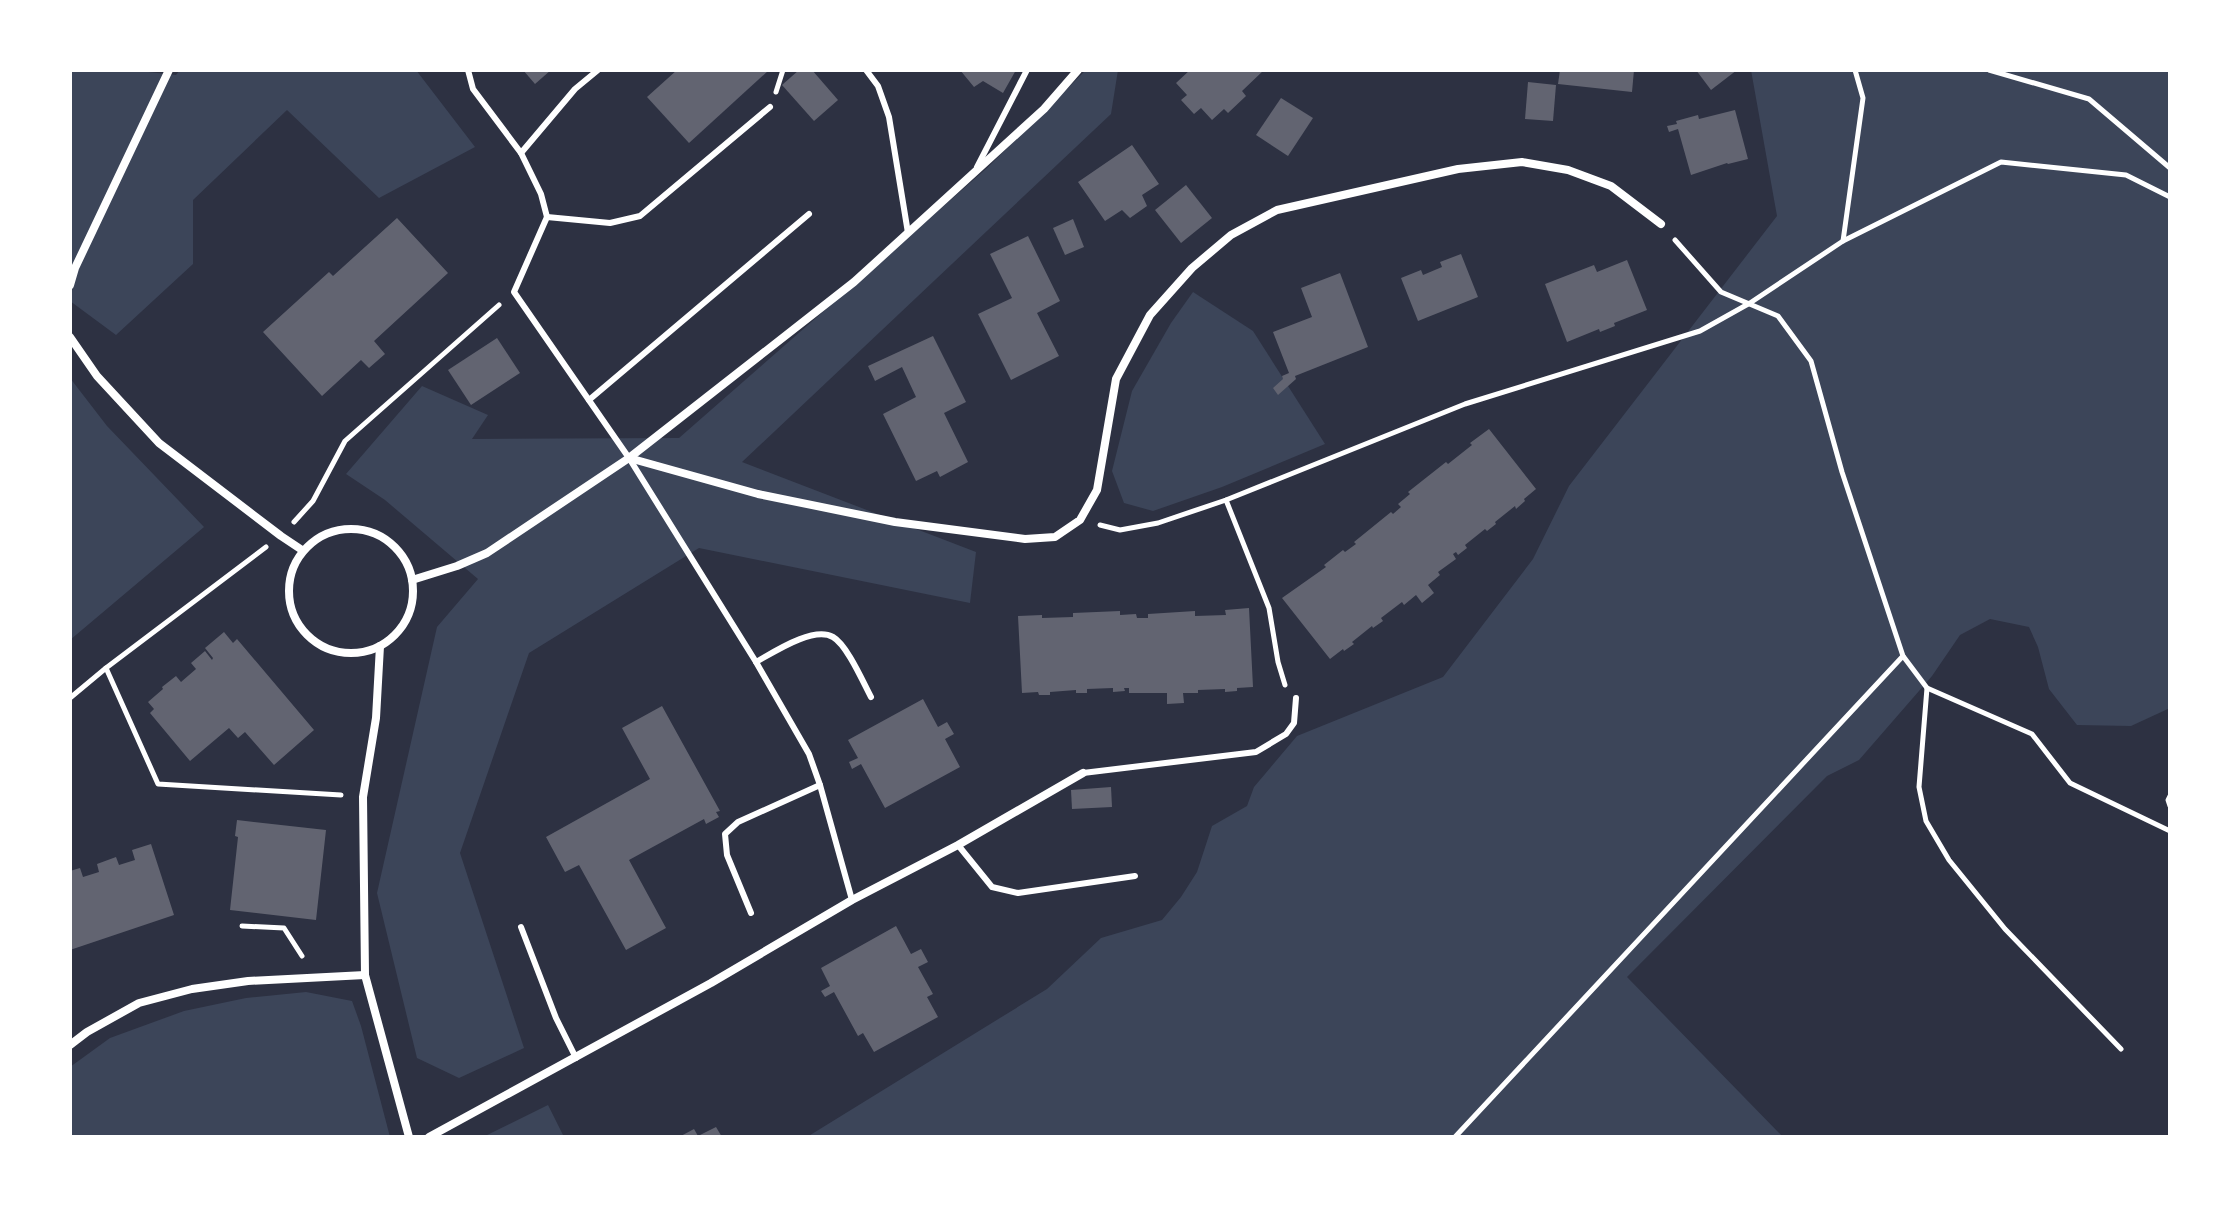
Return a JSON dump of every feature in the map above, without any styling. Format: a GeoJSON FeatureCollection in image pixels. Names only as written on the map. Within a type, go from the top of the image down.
{"type":"FeatureCollection","features":[{"type":"Feature","properties":{"kind":"street"},"geometry":{"type":"LineString","coordinates":[[412,580],[487,553],[629,458],[854,282],[1044,109],[1078,70]]}},
{"type":"Feature","properties":{"kind":"street"},"geometry":{"type":"LineString","coordinates":[[70,285],[165,71]]}},
{"type":"Feature","properties":{"kind":"street"},"geometry":{"type":"LineString","coordinates":[[629,458],[758,494],[895,522],[1025,539],[1055,537],[1080,520],[1097,490],[1116,379],[1150,315],[1192,268],[1231,235],[1277,210],[1458,169],[1522,162],[1568,170],[1611,186],[1661,224]]}},
{"type":"Feature","properties":{"kind":"street"},"geometry":{"type":"LineString","coordinates":[[70,337],[97,376],[159,443],[302,550]]}},
{"type":"Feature","properties":{"kind":"street"},"geometry":{"type":"LineString","coordinates":[[354,528],[373,531],[390,541],[403,555],[412,580],[414,594],[409,615],[397,633],[380,646],[359,653],[338,652],[318,644],[302,630],[291,611],[288,590],[292,569],[302,550],[323,535],[354,528]]}},
{"type":"Feature","properties":{"kind":"street"},"geometry":{"type":"LineString","coordinates":[[380,646],[376,718],[363,797],[365,975],[409,1137]]}},
{"type":"Feature","properties":{"kind":"street"},"geometry":{"type":"LineString","coordinates":[[429,1137],[711,983],[852,900],[958,845],[1083,773]]}},
{"type":"Feature","properties":{"kind":"street"},"geometry":{"type":"LineString","coordinates":[[70,1045],[139,1003],[192,989],[248,981],[365,975]]}},
{"type":"Feature","properties":{"kind":"lane"},"geometry":{"type":"LineString","coordinates":[[468,70],[473,89],[521,153],[541,194],[547,217],[514,292],[629,458],[756,662],[809,754],[852,900]]}},
{"type":"Feature","properties":{"kind":"lane"},"geometry":{"type":"LineString","coordinates":[[521,153],[575,89],[598,70]]}},
{"type":"Feature","properties":{"kind":"lane"},"geometry":{"type":"LineString","coordinates":[[866,70],[878,86],[889,117],[908,233]]}},
{"type":"Feature","properties":{"kind":"lane"},"geometry":{"type":"LineString","coordinates":[[974,174],[1027,70]]}},
{"type":"Feature","properties":{"kind":"lane"},"geometry":{"type":"LineString","coordinates":[[547,217],[610,223],[640,216],[770,107]]}},
{"type":"Feature","properties":{"kind":"lane"},"geometry":{"type":"LineString","coordinates":[[589,400],[809,214]]}},
{"type":"Feature","properties":{"kind":"lane"},"geometry":{"type":"LineString","coordinates":[[756,662],[801,638],[819,634],[833,637],[843,647],[871,697]]}},
{"type":"Feature","properties":{"kind":"lane"},"geometry":{"type":"LineString","coordinates":[[1083,773],[1256,752],[1286,734],[1294,723],[1296,698]]}},
{"type":"Feature","properties":{"kind":"lane"},"geometry":{"type":"LineString","coordinates":[[751,913],[727,855],[725,834],[738,822],[820,785]]}},
{"type":"Feature","properties":{"kind":"lane"},"geometry":{"type":"LineString","coordinates":[[958,845],[992,887],[1018,893],[1135,876]]}},
{"type":"Feature","properties":{"kind":"lane"},"geometry":{"type":"LineString","coordinates":[[521,927],[556,1018],[576,1058]]}},
{"type":"Feature","properties":{"kind":"path"},"geometry":{"type":"LineString","coordinates":[[1843,241],[1863,98],[1855,70]]}},
{"type":"Feature","properties":{"kind":"path"},"geometry":{"type":"LineString","coordinates":[[1989,70],[2089,99],[2170,168]]}},
{"type":"Feature","properties":{"kind":"path"},"geometry":{"type":"LineString","coordinates":[[1080,520],[1120,530],[1158,523],[1226,500],[1465,404],[1700,331],[1750,303],[1843,241],[2001,162],[2126,175],[2170,197]]}},
{"type":"Feature","properties":{"kind":"path"},"geometry":{"type":"LineString","coordinates":[[1661,224],[1721,292],[1778,316],[1811,361],[1842,472],[1903,656],[1927,688],[2032,734],[2070,783],[2170,831]]}},
{"type":"Feature","properties":{"kind":"path"},"geometry":{"type":"LineString","coordinates":[[70,698],[281,536],[313,501],[345,441],[514,292]]}},
{"type":"Feature","properties":{"kind":"path"},"geometry":{"type":"LineString","coordinates":[[1226,500],[1269,608],[1286,689],[1296,698]]}},
{"type":"Feature","properties":{"kind":"path"},"geometry":{"type":"LineString","coordinates":[[1455,1137],[1903,656]]}},
{"type":"Feature","properties":{"kind":"path"},"geometry":{"type":"LineString","coordinates":[[106,668],[158,784],[332,796]]}},
{"type":"Feature","properties":{"kind":"path"},"geometry":{"type":"LineString","coordinates":[[1927,688],[1919,787],[1926,821],[1949,860],[2005,929],[2121,1049]]}},
{"type":"Feature","properties":{"kind":"path"},"geometry":{"type":"LineString","coordinates":[[2170,796],[2170,806]]}},
{"type":"Feature","properties":{"kind":"path"},"geometry":{"type":"LineString","coordinates":[[242,926],[284,928],[302,956]]}},
{"type":"Feature","properties":{"kind":"shaded area"},"geometry":{"type":"Polygon","coordinates":[[[70,70],[130,70],[176,75],[180,70],[416,70],[475,147],[379,198],[287,110],[193,200],[193,264],[116,335],[70,301],[70,70]]]}},
{"type":"Feature","properties":{"kind":"shaded area"},"geometry":{"type":"Polygon","coordinates":[[[1086,70],[1118,70],[1111,114],[742,462],[976,552],[970,603],[699,548],[529,653],[460,853],[524,1048],[459,1078],[417,1058],[377,893],[437,627],[478,579],[385,500],[346,474],[422,386],[488,415],[472,439],[679,438],[987,168],[1086,70]]]}},
{"type":"Feature","properties":{"kind":"shaded area"},"geometry":{"type":"Polygon","coordinates":[[[1751,70],[2170,70],[2170,708],[2131,726],[2077,725],[2049,689],[2038,647],[2029,627],[1990,619],[1960,635],[1932,676],[1859,760],[1827,776],[1627,977],[1783,1137],[807,1137],[1047,989],[1101,938],[1162,920],[1197,872],[1212,826],[1247,806],[1254,787],[1297,736],[1443,677],[1533,559],[1569,486],[1777,216],[1751,70]]]}},
{"type":"Feature","properties":{"kind":"shaded area"},"geometry":{"type":"Polygon","coordinates":[[[1193,292],[1253,331],[1325,444],[1222,487],[1153,511],[1124,503],[1112,471],[1132,391],[1171,323],[1193,292]]]}},
{"type":"Feature","properties":{"kind":"shaded area"},"geometry":{"type":"Polygon","coordinates":[[[70,378],[107,426],[204,527],[70,640],[70,378]]]}},
{"type":"Feature","properties":{"kind":"shaded area"},"geometry":{"type":"Polygon","coordinates":[[[306,992],[352,1001],[390,1137],[70,1137],[70,1067],[110,1038],[184,1011],[246,998],[306,992]]]}},
{"type":"Feature","properties":{"kind":"shaded area"},"geometry":{"type":"Polygon","coordinates":[[[548,1105],[564,1137],[483,1137],[548,1105]]]}},
{"type":"Feature","properties":{"kind":"building"},"geometry":{"type":"Polygon","coordinates":[[[523,70],[551,70],[535,84],[523,70]]]}},
{"type":"Feature","properties":{"kind":"building"},"geometry":{"type":"Polygon","coordinates":[[[677,70],[769,70],[689,143],[647,97],[677,70]]]}},
{"type":"Feature","properties":{"kind":"building"},"geometry":{"type":"Polygon","coordinates":[[[799,70],[812,70],[838,100],[814,121],[782,85],[799,70]]]}},
{"type":"Feature","properties":{"kind":"building"},"geometry":{"type":"Polygon","coordinates":[[[960,70],[1016,70],[1003,93],[983,81],[974,87],[960,70]]]}},
{"type":"Feature","properties":{"kind":"building"},"geometry":{"type":"Polygon","coordinates":[[[1190,70],[1264,70],[1242,91],[1246,96],[1228,113],[1224,109],[1212,120],[1201,108],[1194,114],[1181,100],[1187,95],[1176,83],[1190,70]]]}},
{"type":"Feature","properties":{"kind":"building"},"geometry":{"type":"Polygon","coordinates":[[[1560,70],[1634,70],[1632,92],[1558,84],[1560,70]]]}},
{"type":"Feature","properties":{"kind":"building"},"geometry":{"type":"Polygon","coordinates":[[[1696,70],[1737,70],[1711,90],[1696,70]]]}},
{"type":"Feature","properties":{"kind":"building"},"geometry":{"type":"Polygon","coordinates":[[[1528,82],[1556,85],[1553,121],[1525,119],[1528,82]]]}},
{"type":"Feature","properties":{"kind":"building"},"geometry":{"type":"Polygon","coordinates":[[[1281,98],[1313,118],[1288,156],[1256,135],[1281,98]]]}},
{"type":"Feature","properties":{"kind":"building"},"geometry":{"type":"Polygon","coordinates":[[[1735,110],[1748,159],[1691,175],[1678,129],[1669,132],[1667,126],[1698,115],[1699,119],[1735,110]]]}},
{"type":"Feature","properties":{"kind":"building"},"geometry":{"type":"Polygon","coordinates":[[[1132,145],[1159,184],[1142,195],[1147,206],[1130,218],[1122,210],[1105,221],[1078,182],[1132,145]]]}},
{"type":"Feature","properties":{"kind":"building"},"geometry":{"type":"Polygon","coordinates":[[[1186,185],[1212,218],[1181,243],[1155,210],[1186,185]]]}},
{"type":"Feature","properties":{"kind":"building"},"geometry":{"type":"Polygon","coordinates":[[[397,218],[448,273],[374,341],[385,354],[369,368],[361,360],[322,396],[263,332],[329,272],[333,276],[397,218]]]}},
{"type":"Feature","properties":{"kind":"building"},"geometry":{"type":"Polygon","coordinates":[[[1073,219],[1084,247],[1065,255],[1053,228],[1073,219]]]}},
{"type":"Feature","properties":{"kind":"building"},"geometry":{"type":"Polygon","coordinates":[[[1028,236],[1060,301],[1037,313],[1059,356],[1011,380],[978,314],[1012,298],[990,254],[1028,236]]]}},
{"type":"Feature","properties":{"kind":"building"},"geometry":{"type":"Polygon","coordinates":[[[1461,254],[1478,297],[1418,321],[1401,278],[1421,270],[1423,275],[1442,267],[1440,262],[1461,254]]]}},
{"type":"Feature","properties":{"kind":"building"},"geometry":{"type":"Polygon","coordinates":[[[1627,260],[1647,310],[1600,332],[1599,329],[1567,342],[1545,284],[1594,265],[1597,272],[1627,260]]]}},
{"type":"Feature","properties":{"kind":"building"},"geometry":{"type":"Polygon","coordinates":[[[1340,273],[1368,347],[1295,376],[1296,379],[1278,395],[1273,388],[1283,379],[1282,376],[1289,373],[1273,332],[1312,317],[1301,288],[1340,273]]]}},
{"type":"Feature","properties":{"kind":"building"},"geometry":{"type":"Polygon","coordinates":[[[933,336],[966,402],[944,413],[968,462],[940,477],[937,471],[916,481],[883,414],[916,397],[902,367],[875,381],[868,366],[933,336]]]}},
{"type":"Feature","properties":{"kind":"building"},"geometry":{"type":"Polygon","coordinates":[[[497,338],[520,373],[471,405],[448,370],[497,338]]]}},
{"type":"Feature","properties":{"kind":"building"},"geometry":{"type":"Polygon","coordinates":[[[1489,429],[1536,489],[1516,509],[1515,506],[1496,524],[1465,545],[1467,548],[1458,555],[1456,552],[1453,554],[1456,559],[1438,572],[1440,575],[1428,585],[1434,593],[1422,603],[1416,595],[1404,605],[1402,602],[1381,618],[1383,621],[1352,642],[1354,644],[1330,659],[1282,598],[1326,567],[1324,565],[1343,550],[1345,552],[1356,544],[1354,542],[1391,512],[1393,514],[1401,507],[1398,504],[1410,494],[1408,492],[1446,462],[1448,464],[1489,429]]]}},
{"type":"Feature","properties":{"kind":"building"},"geometry":{"type":"Polygon","coordinates":[[[1249,608],[1253,687],[1225,692],[1225,689],[1198,690],[1198,693],[1183,693],[1184,703],[1167,704],[1167,693],[1129,693],[1129,688],[1113,692],[1113,688],[1087,689],[1087,693],[1076,693],[1076,690],[1050,692],[1050,695],[1022,693],[1018,616],[1073,617],[1073,613],[1120,611],[1120,615],[1136,614],[1137,618],[1148,618],[1148,614],[1195,611],[1195,616],[1226,615],[1225,610],[1249,608]]]}},
{"type":"Feature","properties":{"kind":"building"},"geometry":{"type":"Polygon","coordinates":[[[224,632],[233,643],[237,639],[314,730],[274,765],[245,732],[238,738],[229,728],[190,761],[150,713],[154,709],[148,702],[162,687],[176,676],[181,682],[196,669],[191,663],[205,651],[212,660],[205,648],[224,632]]]}},
{"type":"Feature","properties":{"kind":"building"},"geometry":{"type":"Polygon","coordinates":[[[923,699],[938,727],[947,722],[954,734],[945,739],[960,767],[885,808],[861,764],[852,769],[849,762],[858,758],[848,740],[923,699]]]}},
{"type":"Feature","properties":{"kind":"building"},"geometry":{"type":"Polygon","coordinates":[[[662,706],[720,811],[716,812],[719,817],[706,824],[704,819],[629,860],[666,928],[626,950],[579,865],[565,872],[546,837],[650,779],[622,728],[662,706]]]}},
{"type":"Feature","properties":{"kind":"building"},"geometry":{"type":"Polygon","coordinates":[[[1111,787],[1112,807],[1072,809],[1071,790],[1111,787]]]}},
{"type":"Feature","properties":{"kind":"building"},"geometry":{"type":"Polygon","coordinates":[[[237,820],[326,830],[316,920],[230,910],[237,820]]]}},
{"type":"Feature","properties":{"kind":"building"},"geometry":{"type":"Polygon","coordinates":[[[151,844],[174,915],[70,950],[70,871],[80,868],[83,877],[99,872],[97,864],[116,857],[119,865],[135,860],[132,850],[151,844]]]}},
{"type":"Feature","properties":{"kind":"building"},"geometry":{"type":"Polygon","coordinates":[[[896,926],[911,954],[921,949],[928,962],[918,967],[933,994],[927,997],[938,1017],[874,1052],[863,1033],[858,1036],[834,992],[825,997],[821,991],[830,986],[821,968],[896,926]]]}},
{"type":"Feature","properties":{"kind":"building"},"geometry":{"type":"Polygon","coordinates":[[[716,1127],[722,1137],[679,1137],[694,1129],[698,1136],[716,1127]]]}}]}
